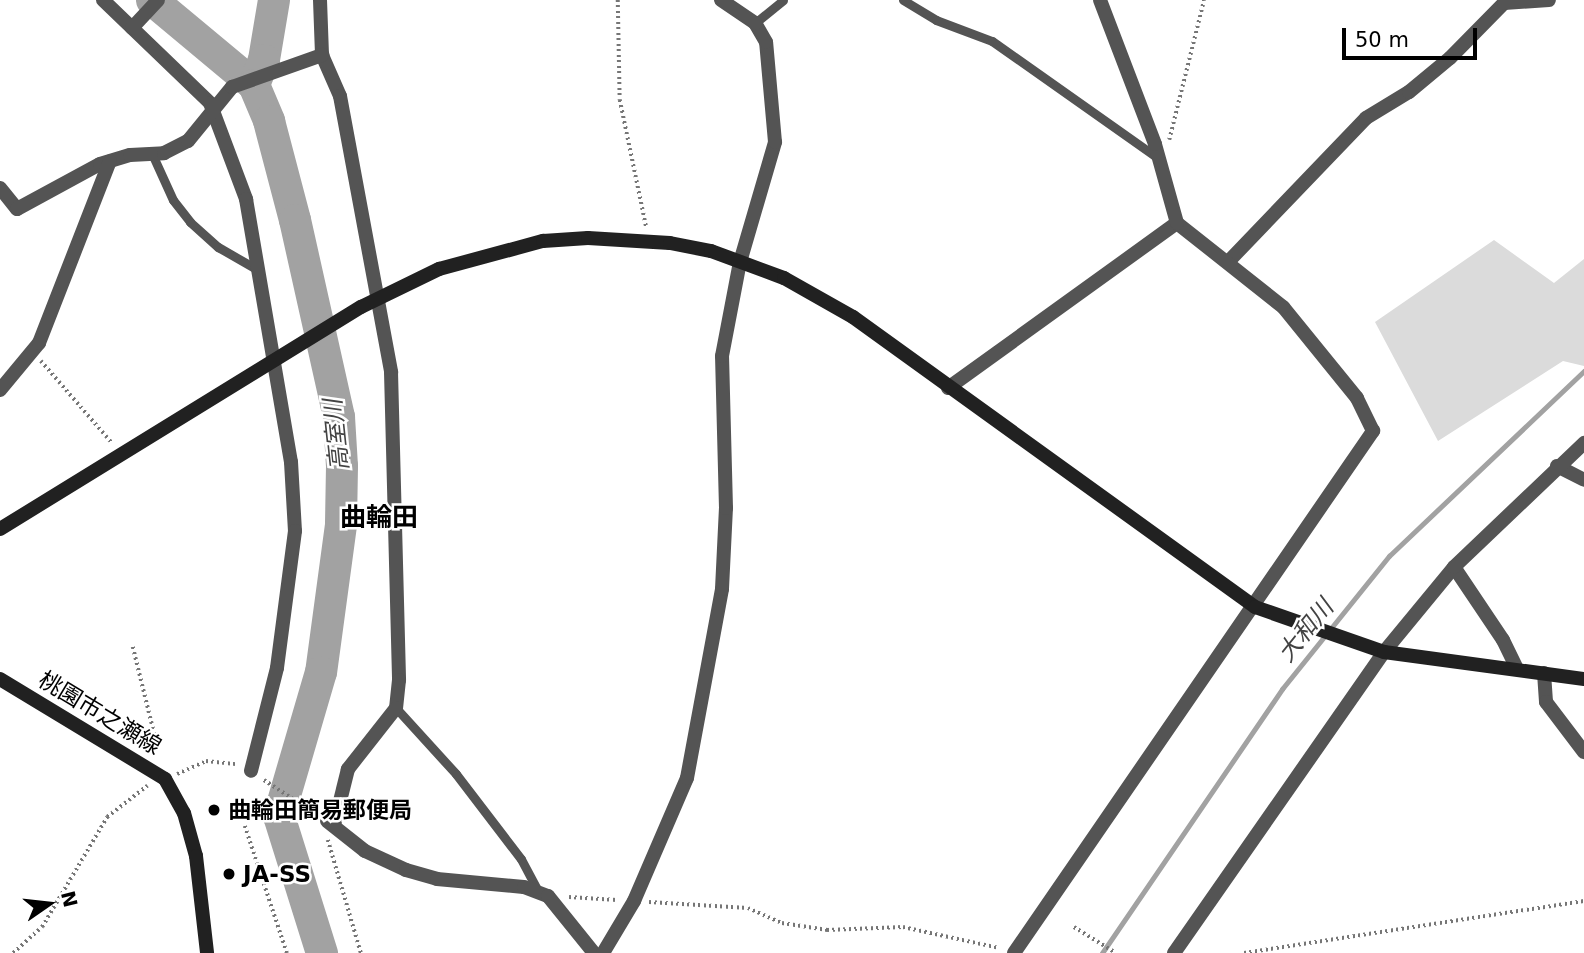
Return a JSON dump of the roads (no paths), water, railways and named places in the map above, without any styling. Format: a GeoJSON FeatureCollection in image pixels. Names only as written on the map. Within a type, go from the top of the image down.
{"type":"FeatureCollection","features":[{"type":"Feature","properties":{"kind":"street"},"geometry":{"type":"LineString","coordinates":[[103,0],[136,23],[210,103],[215,113],[246,199],[278,359],[291,461],[295,531],[278,668],[252,772]]}},
{"type":"Feature","properties":{"kind":"street"},"geometry":{"type":"LineString","coordinates":[[136,23],[158,0]]}},
{"type":"Feature","properties":{"kind":"street"},"geometry":{"type":"LineString","coordinates":[[320,0],[322,55],[340,96],[394,415],[399,680],[396,708],[348,769],[329,822],[365,851],[406,870],[543,894],[594,953]]}},
{"type":"Feature","properties":{"kind":"street"},"geometry":{"type":"LineString","coordinates":[[603,953],[634,901],[687,778],[714,652],[726,508],[722,356],[740,262],[775,142],[766,42],[755,23],[721,0]]}},
{"type":"Feature","properties":{"kind":"street"},"geometry":{"type":"LineString","coordinates":[[1014,952],[1262,610],[1373,431],[1357,398],[1283,307],[1177,223],[1160,160],[1100,0]]}},
{"type":"Feature","properties":{"kind":"street"},"geometry":{"type":"LineString","coordinates":[[1228,262],[1366,118],[1409,92],[1450,58],[1504,3],[1549,0]]}},
{"type":"Feature","properties":{"kind":"street"},"geometry":{"type":"LineString","coordinates":[[0,188],[17,209],[110,161],[130,155],[153,156],[188,141],[215,113],[232,87],[322,55]]}},
{"type":"Feature","properties":{"kind":"street"},"geometry":{"type":"LineString","coordinates":[[0,390],[32,352],[110,161]]}},
{"type":"Feature","properties":{"kind":"street"},"geometry":{"type":"LineString","coordinates":[[948,388],[1177,223]]}},
{"type":"Feature","properties":{"kind":"street"},"geometry":{"type":"LineString","coordinates":[[0,529],[361,307],[439,269],[504,249],[588,238],[649,242],[711,251],[784,278],[853,317],[948,388],[1262,610],[1378,650],[1584,679]]}},
{"type":"Feature","properties":{"kind":"street"},"geometry":{"type":"LineString","coordinates":[[1174,953],[1378,650],[1454,567],[1584,443]]}},
{"type":"Feature","properties":{"kind":"street"},"geometry":{"type":"LineString","coordinates":[[1558,466],[1584,480]]}},
{"type":"Feature","properties":{"kind":"street"},"geometry":{"type":"LineString","coordinates":[[1454,567],[1503,640],[1517,669]]}},
{"type":"Feature","properties":{"kind":"street"},"geometry":{"type":"LineString","coordinates":[[1544,673],[1546,702],[1584,752]]}},
{"type":"Feature","properties":{"kind":"street","name":"桃園市之瀬線"},"geometry":{"type":"LineString","coordinates":[[0,679],[165,779],[184,813],[196,856],[207,953]]}},
{"type":"Feature","properties":{"kind":"lane"},"geometry":{"type":"LineString","coordinates":[[755,23],[783,0]]}},
{"type":"Feature","properties":{"kind":"lane"},"geometry":{"type":"LineString","coordinates":[[903,0],[936,20],[992,41],[1160,160]]}},
{"type":"Feature","properties":{"kind":"lane"},"geometry":{"type":"LineString","coordinates":[[153,156],[173,200],[190,222],[218,247],[259,270]]}},
{"type":"Feature","properties":{"kind":"lane"},"geometry":{"type":"LineString","coordinates":[[396,708],[456,774],[521,859],[543,894]]}},
{"type":"Feature","properties":{"kind":"waterway"},"geometry":{"type":"LineString","coordinates":[[152,0],[254,85]]}},
{"type":"Feature","properties":{"kind":"waterway","name":"高室川"},"geometry":{"type":"LineString","coordinates":[[274,0],[264,60],[254,85],[269,121],[295,220],[339,417],[342,466],[341,525],[321,672],[279,816],[322,953]]}},
{"type":"Feature","properties":{"kind":"waterway","name":"大和川"},"geometry":{"type":"LineString","coordinates":[[1102,953],[1282,689],[1389,556],[1584,371]]}},
{"type":"Feature","properties":{"kind":"place","name":"曲輪田簡易郵便局"},"geometry":{"type":"Point","coordinates":[214,810]}},
{"type":"Feature","properties":{"kind":"place","name":"JA-SS"},"geometry":{"type":"Point","coordinates":[229,874]}},
{"type":"Feature","properties":{"kind":"district","name":"曲輪田"},"geometry":{"type":"Point","coordinates":[379,518]}}]}
